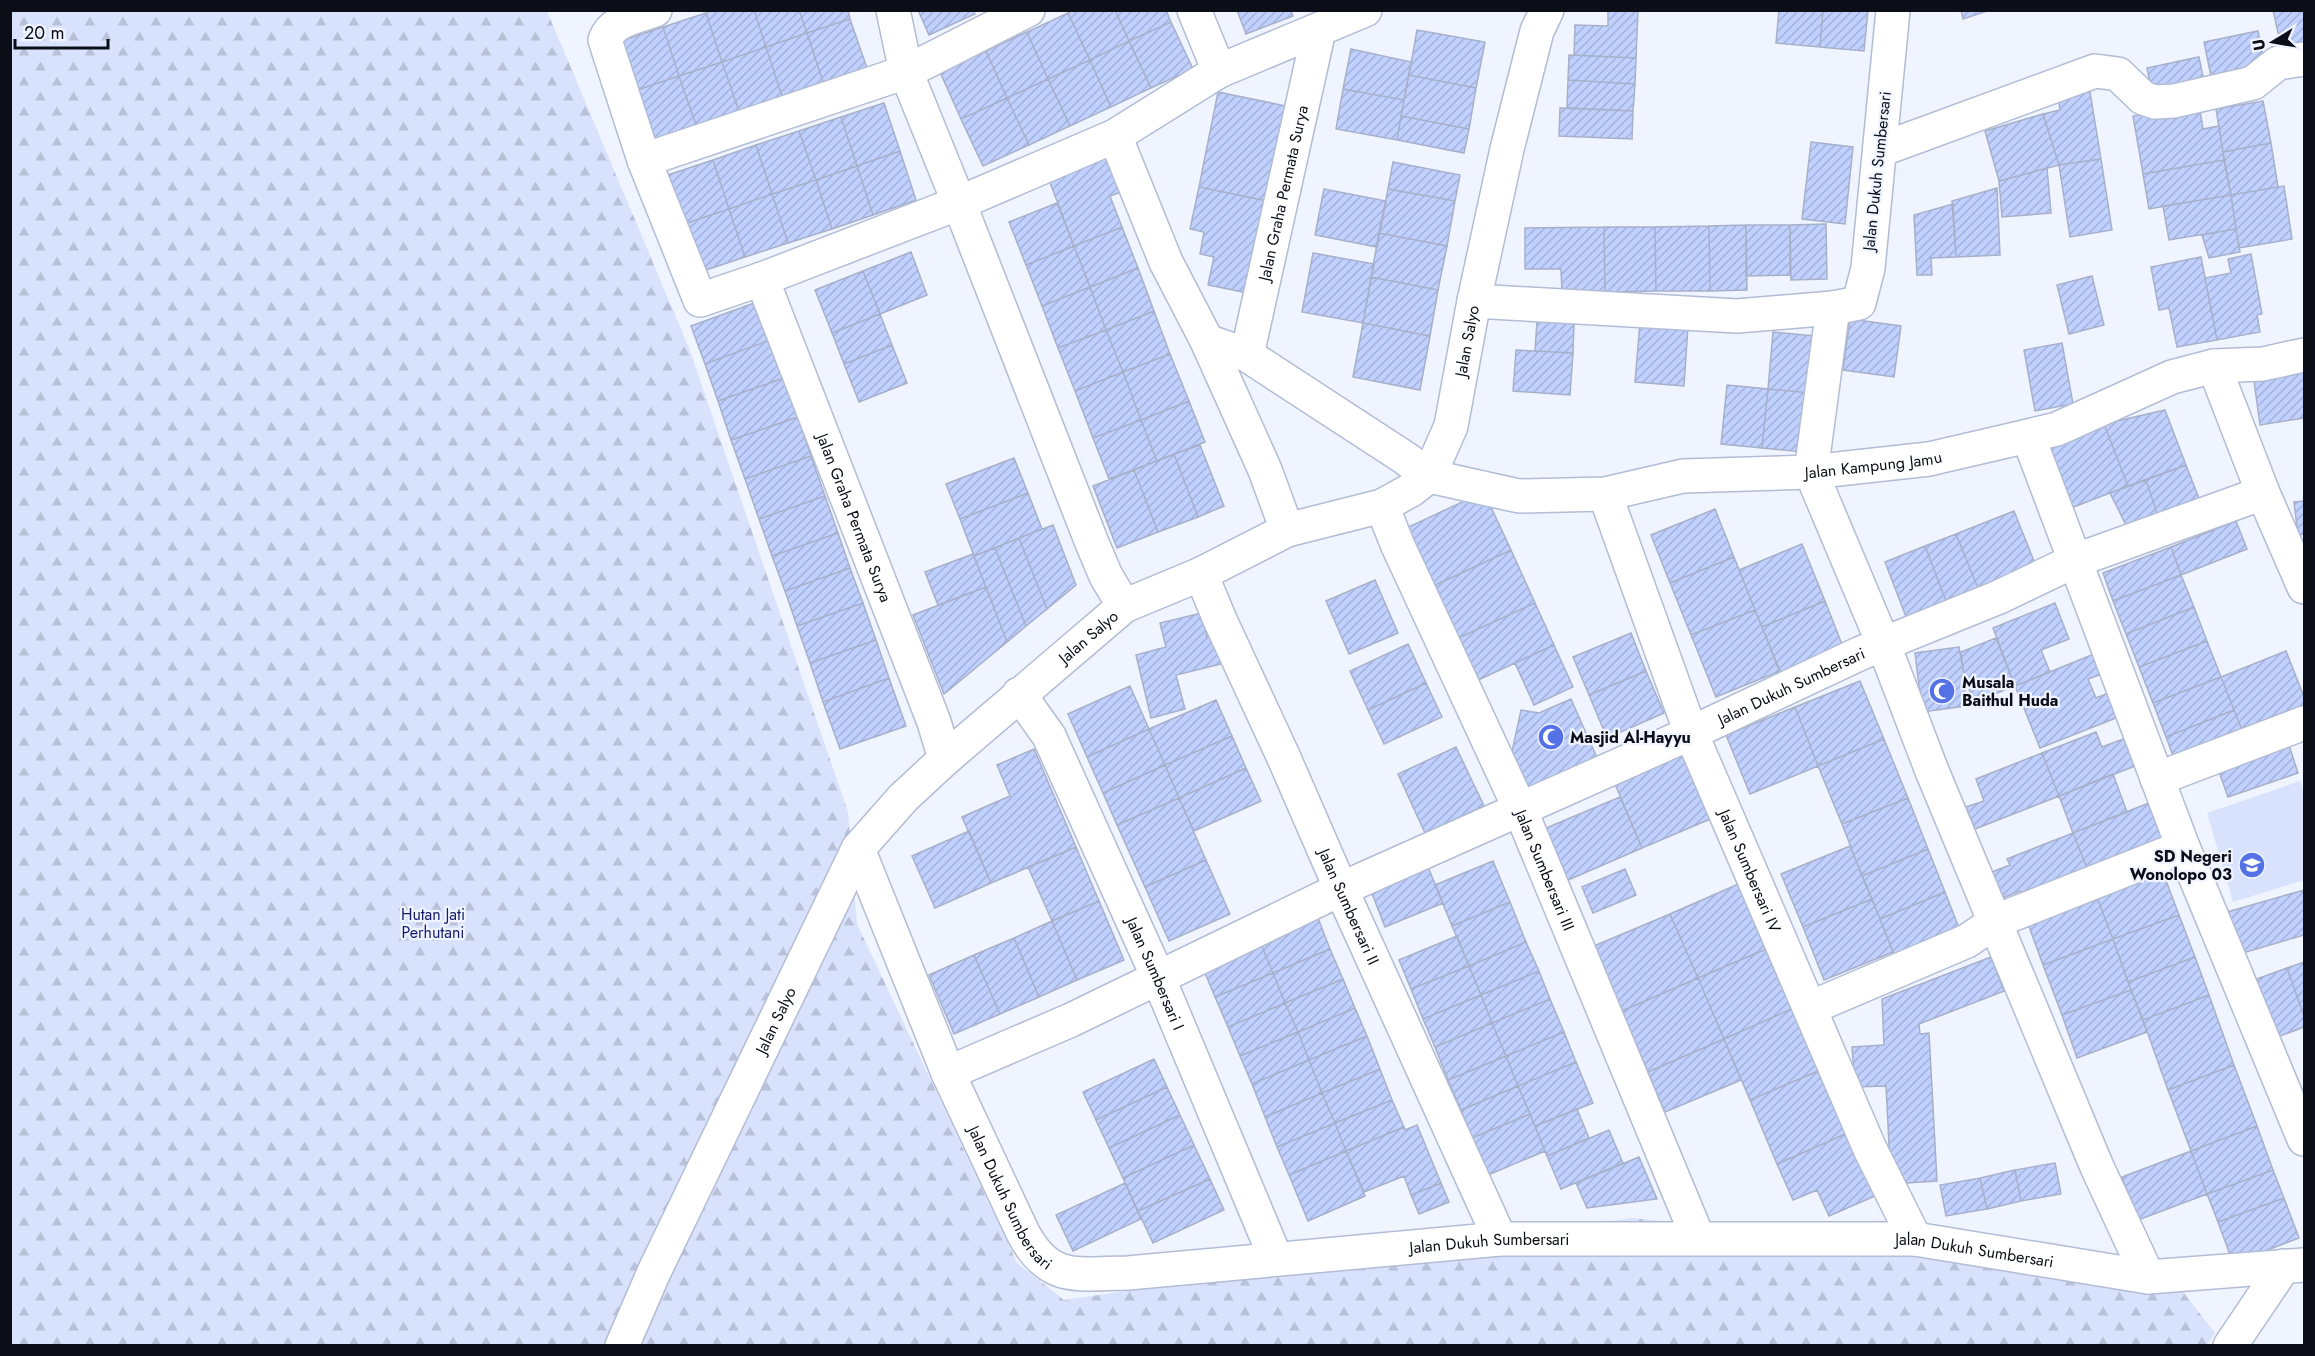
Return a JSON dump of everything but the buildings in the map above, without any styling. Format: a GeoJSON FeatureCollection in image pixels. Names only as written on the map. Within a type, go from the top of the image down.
{"type":"FeatureCollection","features":[{"type":"Feature","properties":{"kind":"street"},"geometry":{"type":"LineString","coordinates":[[655,10],[619,23],[612,28],[605,40],[644,160],[700,300],[762,279],[959,203],[1115,136],[1219,71],[1365,10]]}},
{"type":"Feature","properties":{"kind":"street"},"geometry":{"type":"LineString","coordinates":[[893,10],[906,72],[1106,576],[1124,606]]}},
{"type":"Feature","properties":{"kind":"street"},"geometry":{"type":"LineString","coordinates":[[644,160],[906,72],[1028,10]]}},
{"type":"Feature","properties":{"kind":"street"},"geometry":{"type":"LineString","coordinates":[[1194,10],[1219,71]]}},
{"type":"Feature","properties":{"kind":"street","name":"Jalan Salyo"},"geometry":{"type":"LineString","coordinates":[[622,1346],[654,1272],[858,849],[903,798],[1019,694],[1124,606],[1201,574],[1287,530],[1382,506],[1411,490],[1429,476],[1451,426],[1474,301],[1507,149],[1537,31],[1547,10]]}},
{"type":"Feature","properties":{"kind":"street","name":"Jalan Dukuh Sumbersari"},"geometry":{"type":"LineString","coordinates":[[1474,301],[1737,316],[1833,308],[1859,303],[1868,268],[1893,10]]}},
{"type":"Feature","properties":{"kind":"street","name":"Jalan Graha Permata Surya"},"geometry":{"type":"LineString","coordinates":[[1247,355],[1319,30]]}},
{"type":"Feature","properties":{"kind":"street"},"geometry":{"type":"LineString","coordinates":[[1880,150],[2095,71],[2118,74],[2143,98],[2156,102],[2174,101],[2253,83],[2278,63],[2304,59]]}},
{"type":"Feature","properties":{"kind":"street"},"geometry":{"type":"LineString","coordinates":[[1115,136],[1166,262],[1207,341],[1265,470],[1287,530]]}},
{"type":"Feature","properties":{"kind":"street","name":"Jalan Graha Permata Surya"},"geometry":{"type":"LineString","coordinates":[[762,279],[934,722],[945,759]]}},
{"type":"Feature","properties":{"kind":"street"},"geometry":{"type":"LineString","coordinates":[[1811,472],[1833,308]]}},
{"type":"Feature","properties":{"kind":"street"},"geometry":{"type":"LineString","coordinates":[[1207,341],[1247,355],[1429,476]]}},
{"type":"Feature","properties":{"kind":"street","name":"Jalan Kampung Jamu"},"geometry":{"type":"LineString","coordinates":[[1429,476],[1519,496],[1605,494],[1683,477],[1811,472],[1929,459],[2056,429],[2172,377],[2214,366],[2263,364],[2304,356]]}},
{"type":"Feature","properties":{"kind":"street"},"geometry":{"type":"LineString","coordinates":[[2214,366],[2263,493],[2304,587]]}},
{"type":"Feature","properties":{"kind":"street"},"geometry":{"type":"LineString","coordinates":[[2028,436],[2182,847],[2304,1139]]}},
{"type":"Feature","properties":{"kind":"street","name":"Jalan Dukuh Sumbersari"},"geometry":{"type":"LineString","coordinates":[[1811,472],[1883,644],[1932,771],[2097,1167],[2148,1277]]}},
{"type":"Feature","properties":{"kind":"street","name":"Jalan Dukuh Sumbersari"},"geometry":{"type":"LineString","coordinates":[[948,1073],[1071,1020],[1341,889],[1691,733],[1883,644],[1999,597],[2074,561],[2263,493]]}},
{"type":"Feature","properties":{"kind":"street","name":"Jalan Sumbersari IV"},"geometry":{"type":"LineString","coordinates":[[1605,494],[1691,733],[1870,1149],[1915,1239]]}},
{"type":"Feature","properties":{"kind":"street","name":"Jalan Sumbersari III"},"geometry":{"type":"LineString","coordinates":[[1382,506],[1398,546],[1520,809],[1698,1238]]}},
{"type":"Feature","properties":{"kind":"street","name":"Jalan Sumbersari II"},"geometry":{"type":"LineString","coordinates":[[1201,574],[1500,1239]]}},
{"type":"Feature","properties":{"kind":"street","name":"Jalan Sumbersari I"},"geometry":{"type":"LineString","coordinates":[[1019,694],[1049,736],[1158,977],[1276,1260]]}},
{"type":"Feature","properties":{"kind":"street"},"geometry":{"type":"LineString","coordinates":[[2157,779],[2304,723]]}},
{"type":"Feature","properties":{"kind":"street"},"geometry":{"type":"LineString","coordinates":[[1810,1008],[1967,941],[1996,921],[2182,847]]}},
{"type":"Feature","properties":{"kind":"street","name":"Jalan Dukuh Sumbersari"},"geometry":{"type":"LineString","coordinates":[[858,849],[948,1073],[1023,1233],[1032,1248],[1046,1263],[1067,1274],[1128,1273],[1500,1239],[1915,1239],[2148,1277],[2294,1265]]}},
{"type":"Feature","properties":{"kind":"street"},"geometry":{"type":"LineString","coordinates":[[2230,1346],[2294,1265]]}},
{"type":"Feature","properties":{"kind":"green space","name":"Hutan Jati Perhutani"},"geometry":{"type":"Polygon","coordinates":[[[10,11],[547,11],[689,348],[848,812],[857,924],[1017,1263],[1064,1300],[1632,1218],[2166,1270],[2215,1333],[2206,1346],[11,1345],[10,11]]]}},
{"type":"Feature","properties":{"kind":"green space"},"geometry":{"type":"Polygon","coordinates":[[[2300,781],[2304,794],[2304,880],[2233,902],[2207,813],[2300,781]]]}},
{"type":"Feature","properties":{"kind":"place","name":"Musala Baithul Huda"},"geometry":{"type":"Point","coordinates":[1942,691]}},
{"type":"Feature","properties":{"kind":"place","name":"Masjid Al-Hayyu"},"geometry":{"type":"Point","coordinates":[1551,737]}},
{"type":"Feature","properties":{"kind":"place","name":"SD Negeri Wonolopo 03"},"geometry":{"type":"Point","coordinates":[2252,865]}}]}
